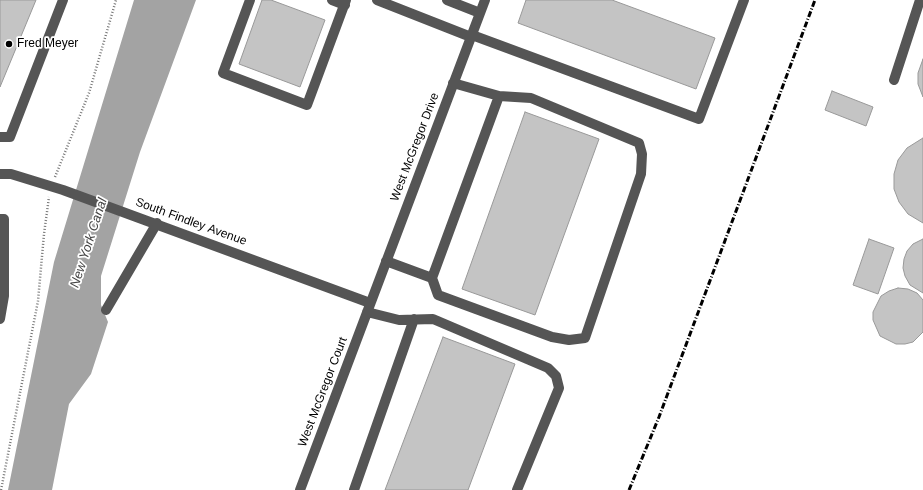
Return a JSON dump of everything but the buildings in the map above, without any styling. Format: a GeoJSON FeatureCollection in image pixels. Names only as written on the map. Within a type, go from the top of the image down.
{"type":"FeatureCollection","features":[{"type":"Feature","properties":{"kind":"street"},"geometry":{"type":"LineString","coordinates":[[0,137],[10,137],[63,0]]}},
{"type":"Feature","properties":{"kind":"street"},"geometry":{"type":"LineString","coordinates":[[250,0],[223,73],[307,105],[345,2],[332,0]]}},
{"type":"Feature","properties":{"kind":"street"},"geometry":{"type":"LineString","coordinates":[[377,0],[699,119],[744,0]]}},
{"type":"Feature","properties":{"kind":"street"},"geometry":{"type":"LineString","coordinates":[[447,0],[480,13]]}},
{"type":"Feature","properties":{"kind":"street","name":"West McGregor Drive"},"geometry":{"type":"LineString","coordinates":[[369,308],[485,0]]}},
{"type":"Feature","properties":{"kind":"street"},"geometry":{"type":"LineString","coordinates":[[894,80],[920,0]]}},
{"type":"Feature","properties":{"kind":"street"},"geometry":{"type":"LineString","coordinates":[[454,83],[498,96],[531,98],[639,143],[642,154],[641,174],[585,338],[569,340],[552,337],[438,295],[432,278],[498,96]]}},
{"type":"Feature","properties":{"kind":"street","name":"South Findley Avenue"},"geometry":{"type":"LineString","coordinates":[[0,174],[11,174],[52,186],[157,223],[399,320],[433,319],[548,368],[556,376],[559,388],[517,490]]}},
{"type":"Feature","properties":{"kind":"street"},"geometry":{"type":"LineString","coordinates":[[0,219],[4,219],[4,296],[0,319]]}},
{"type":"Feature","properties":{"kind":"street"},"geometry":{"type":"LineString","coordinates":[[106,310],[157,223]]}},
{"type":"Feature","properties":{"kind":"street"},"geometry":{"type":"LineString","coordinates":[[386,261],[432,278]]}},
{"type":"Feature","properties":{"kind":"street","name":"West McGregor Court"},"geometry":{"type":"LineString","coordinates":[[300,490],[369,308]]}},
{"type":"Feature","properties":{"kind":"street"},"geometry":{"type":"LineString","coordinates":[[354,490],[414,319]]}},
{"type":"Feature","properties":{"kind":"path"},"geometry":{"type":"LineString","coordinates":[[1,490],[38,301],[48,200],[56,173],[71,141],[89,93],[116,0]]}},
{"type":"Feature","properties":{"kind":"water","name":"New York Canal"},"geometry":{"type":"Polygon","coordinates":[[[134,0],[196,0],[140,152],[101,276],[101,305],[108,322],[91,374],[69,404],[52,490],[8,490],[54,262],[134,0]]]}},
{"type":"Feature","properties":{"kind":"railway"},"geometry":{"type":"LineString","coordinates":[[629,490],[659,417],[815,0]]}},
{"type":"Feature","properties":{"kind":"place","name":"Fred Meyer"},"geometry":{"type":"Point","coordinates":[9,44]}}]}
